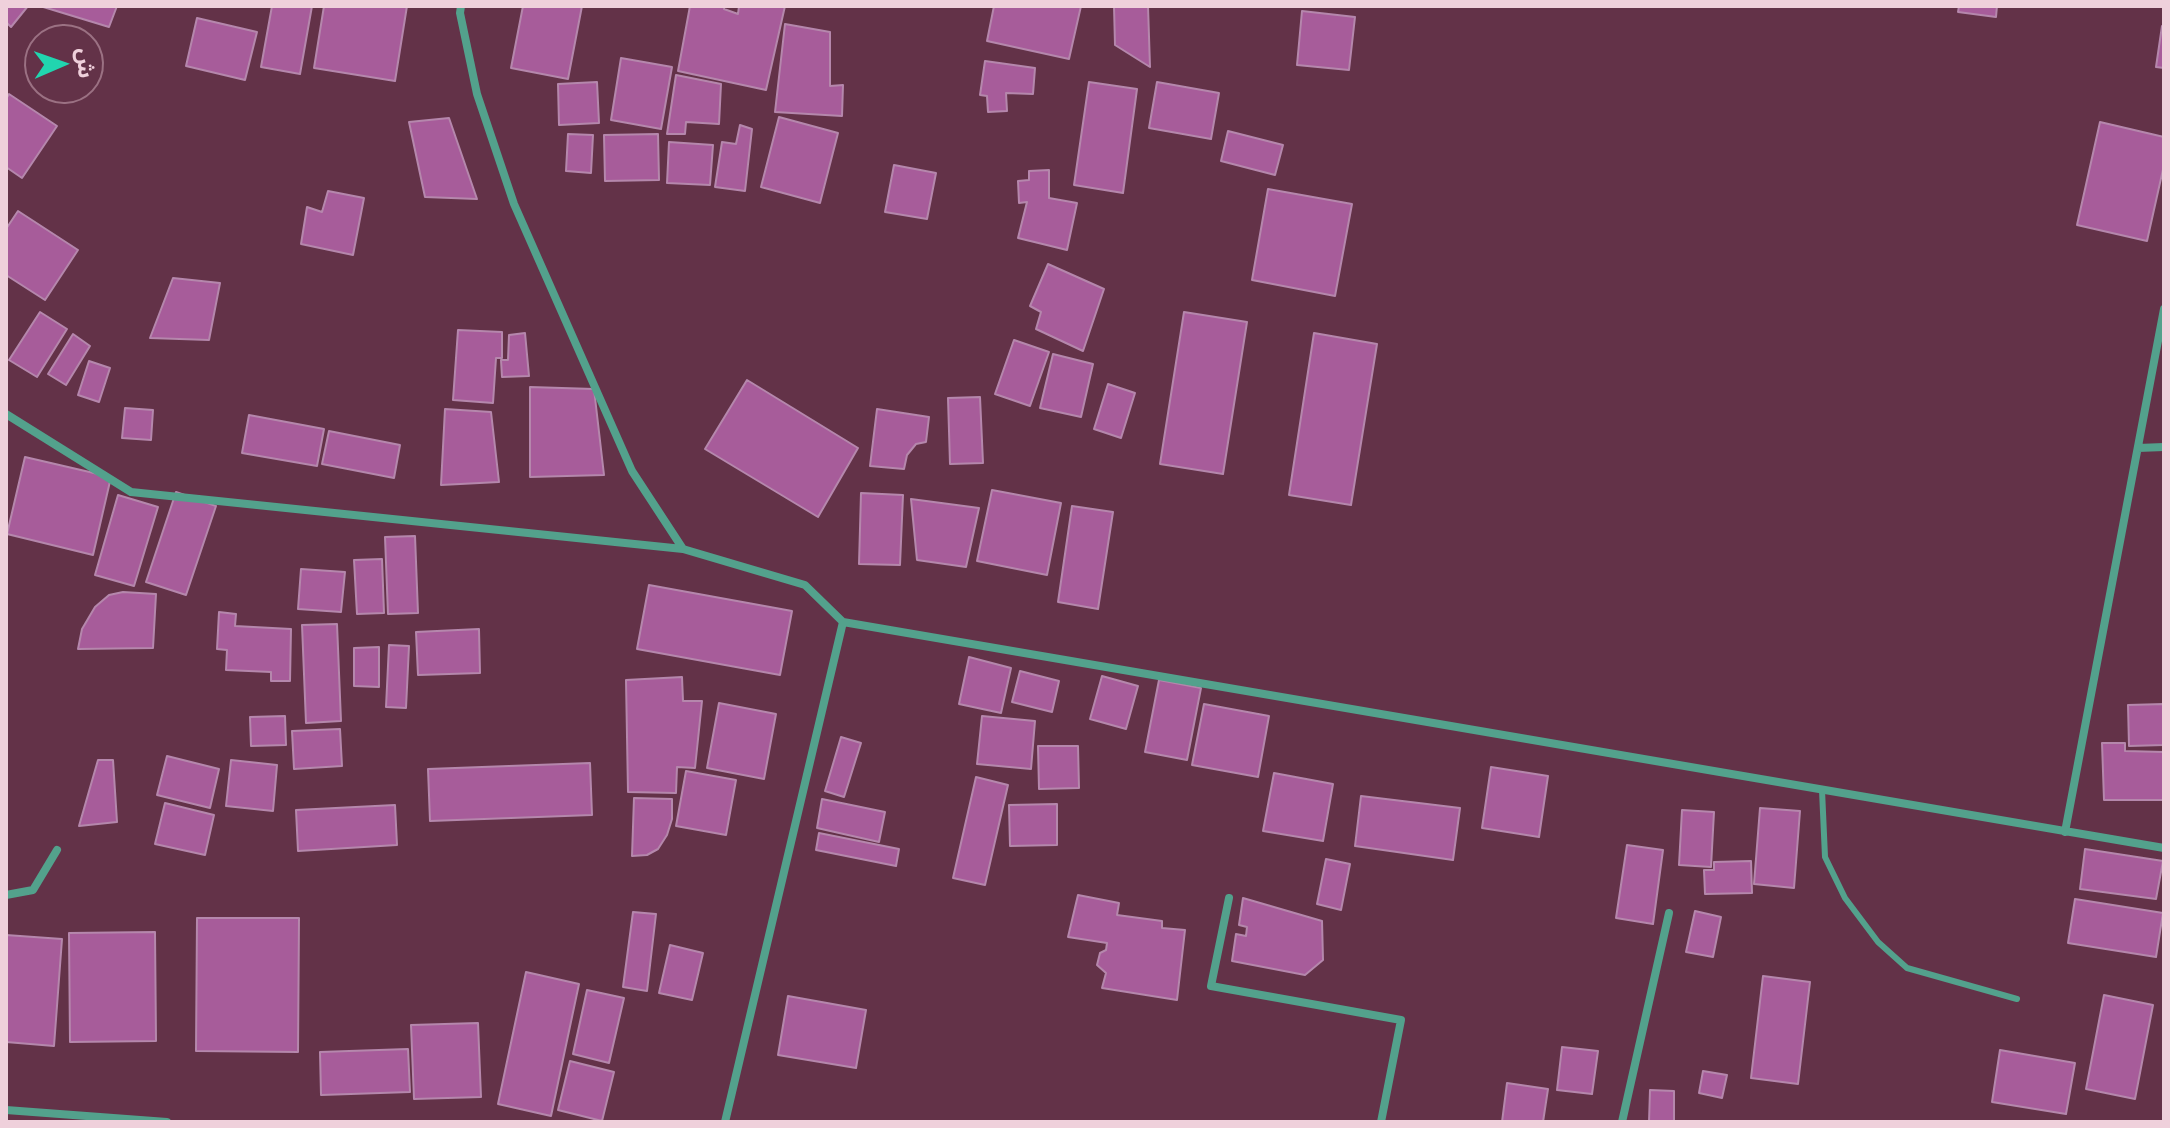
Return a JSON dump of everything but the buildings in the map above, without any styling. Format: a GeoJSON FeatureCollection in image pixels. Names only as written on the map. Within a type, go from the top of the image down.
{"type":"FeatureCollection","features":[{"type":"Feature","properties":{"kind":"street"},"geometry":{"type":"LineString","coordinates":[[461,6],[477,94],[514,204],[632,471],[683,549]]}},
{"type":"Feature","properties":{"kind":"street"},"geometry":{"type":"LineString","coordinates":[[2065,832],[2164,309]]}},
{"type":"Feature","properties":{"kind":"street"},"geometry":{"type":"LineString","coordinates":[[6,414],[131,492],[683,549],[805,585],[843,622],[2164,848]]}},
{"type":"Feature","properties":{"kind":"street"},"geometry":{"type":"LineString","coordinates":[[2138,448],[2164,447]]}},
{"type":"Feature","properties":{"kind":"street"},"geometry":{"type":"LineString","coordinates":[[725,1122],[843,622]]}},
{"type":"Feature","properties":{"kind":"street"},"geometry":{"type":"LineString","coordinates":[[6,895],[33,890],[57,850]]}},
{"type":"Feature","properties":{"kind":"street"},"geometry":{"type":"LineString","coordinates":[[1229,898],[1211,986],[1401,1020],[1381,1122]]}},
{"type":"Feature","properties":{"kind":"street"},"geometry":{"type":"LineString","coordinates":[[1622,1122],[1669,913]]}},
{"type":"Feature","properties":{"kind":"street"},"geometry":{"type":"LineString","coordinates":[[6,1110],[167,1122]]}},
{"type":"Feature","properties":{"kind":"lane"},"geometry":{"type":"LineString","coordinates":[[1822,790],[1825,857],[1845,898],[1878,942],[1907,968],[2017,999]]}}]}
